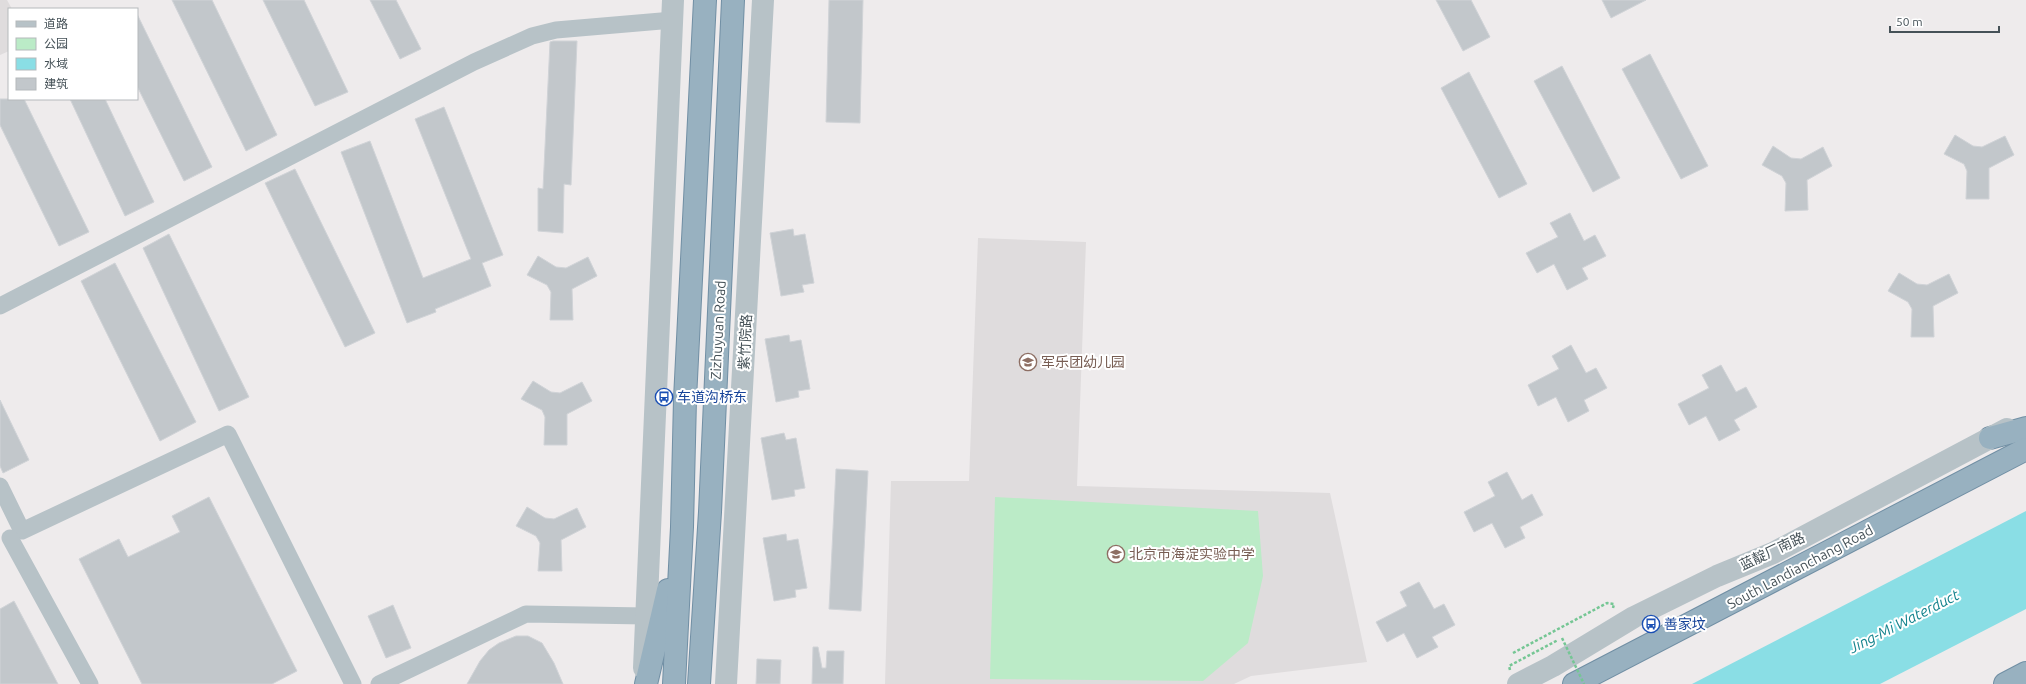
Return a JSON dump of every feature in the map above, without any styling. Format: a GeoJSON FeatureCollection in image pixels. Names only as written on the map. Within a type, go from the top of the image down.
{"type":"FeatureCollection","features":[{"type":"Feature","properties":{"kind":"highway","name":"Zizhuyuan Road"},"geometry":{"type":"LineString","coordinates":[[674,684],[682,527],[685,399],[705,0]]}},
{"type":"Feature","properties":{"kind":"highway","name":"Zizhuyuan Road"},"geometry":{"type":"LineString","coordinates":[[699,684],[710,512],[733,0]]}},
{"type":"Feature","properties":{"kind":"highway"},"geometry":{"type":"LineString","coordinates":[[1990,438],[2026,428]]}},
{"type":"Feature","properties":{"kind":"highway","name":"South Landianchang Road"},"geometry":{"type":"LineString","coordinates":[[1574,684],[2026,449]]}},
{"type":"Feature","properties":{"kind":"highway"},"geometry":{"type":"LineString","coordinates":[[645,684],[682,527]]}},
{"type":"Feature","properties":{"kind":"highway"},"geometry":{"type":"LineString","coordinates":[[2005,684],[2026,673]]}},
{"type":"Feature","properties":{"kind":"street","name":"紫竹院路"},"geometry":{"type":"LineString","coordinates":[[726,684],[764,0]]}},
{"type":"Feature","properties":{"kind":"street"},"geometry":{"type":"LineString","coordinates":[[0,306],[474,62],[532,36],[556,30],[673,10],[646,616],[645,684]]}},
{"type":"Feature","properties":{"kind":"street","name":"蓝靛厂南路"},"geometry":{"type":"LineString","coordinates":[[1518,684],[1553,666],[1634,617],[1717,576],[1774,553],[2026,419]]}},
{"type":"Feature","properties":{"kind":"street"},"geometry":{"type":"LineString","coordinates":[[11,538],[228,434],[353,684]]}},
{"type":"Feature","properties":{"kind":"street"},"geometry":{"type":"LineString","coordinates":[[0,486],[11,538],[90,684]]}},
{"type":"Feature","properties":{"kind":"street"},"geometry":{"type":"LineString","coordinates":[[379,684],[526,614],[646,616]]}},
{"type":"Feature","properties":{"kind":"path"},"geometry":{"type":"LineString","coordinates":[[1512,653],[1607,603],[1614,604],[1612,611]]}},
{"type":"Feature","properties":{"kind":"path"},"geometry":{"type":"LineString","coordinates":[[1518,662],[1568,635]]}},
{"type":"Feature","properties":{"kind":"path"},"geometry":{"type":"LineString","coordinates":[[1562,638],[1584,684]]}},
{"type":"Feature","properties":{"kind":"shaded area"},"geometry":{"type":"Polygon","coordinates":[[[0,0],[7,0],[11,8],[8,8],[8,51],[0,55],[0,0]]]}},
{"type":"Feature","properties":{"kind":"shaded area","name":"北京市海淀实验中学"},"geometry":{"type":"Polygon","coordinates":[[[978,238],[1086,242],[1077,486],[1330,493],[1367,662],[1251,676],[1234,684],[885,684],[891,481],[969,481],[978,238]]]}},
{"type":"Feature","properties":{"kind":"green space"},"geometry":{"type":"Polygon","coordinates":[[[995,497],[1258,511],[1263,576],[1248,643],[1203,681],[990,679],[995,497]]]}},
{"type":"Feature","properties":{"kind":"water","name":"Jing-Mi Waterduct"},"geometry":{"type":"Polygon","coordinates":[[[2026,511],[2026,609],[1880,684],[1692,684],[2026,511]]]}},
{"type":"Feature","properties":{"kind":"building"},"geometry":{"type":"Polygon","coordinates":[[[172,0],[212,0],[277,135],[246,151],[172,0]]]}},
{"type":"Feature","properties":{"kind":"building"},"geometry":{"type":"Polygon","coordinates":[[[263,0],[304,0],[348,92],[315,106],[263,0]]]}},
{"type":"Feature","properties":{"kind":"building"},"geometry":{"type":"Polygon","coordinates":[[[370,0],[396,0],[421,49],[400,59],[370,0]]]}},
{"type":"Feature","properties":{"kind":"building"},"geometry":{"type":"Polygon","coordinates":[[[829,0],[863,0],[860,123],[826,122],[829,0]]]}},
{"type":"Feature","properties":{"kind":"building"},"geometry":{"type":"Polygon","coordinates":[[[1436,0],[1471,0],[1490,37],[1463,51],[1436,0]]]}},
{"type":"Feature","properties":{"kind":"building"},"geometry":{"type":"Polygon","coordinates":[[[1602,0],[1646,0],[1611,18],[1602,0]]]}},
{"type":"Feature","properties":{"kind":"building"},"geometry":{"type":"Polygon","coordinates":[[[138,16],[212,167],[184,181],[138,88],[138,16]]]}},
{"type":"Feature","properties":{"kind":"building"},"geometry":{"type":"Polygon","coordinates":[[[577,41],[571,185],[564,184],[563,233],[538,231],[538,188],[543,189],[550,42],[577,41]]]}},
{"type":"Feature","properties":{"kind":"building"},"geometry":{"type":"Polygon","coordinates":[[[1650,54],[1708,166],[1681,179],[1622,69],[1650,54]]]}},
{"type":"Feature","properties":{"kind":"building"},"geometry":{"type":"Polygon","coordinates":[[[1562,66],[1620,178],[1593,192],[1534,81],[1562,66]]]}},
{"type":"Feature","properties":{"kind":"building"},"geometry":{"type":"Polygon","coordinates":[[[1469,72],[1527,184],[1499,198],[1441,88],[1469,72]]]}},
{"type":"Feature","properties":{"kind":"building"},"geometry":{"type":"Polygon","coordinates":[[[0,99],[24,100],[89,232],[59,246],[0,125],[0,99]]]}},
{"type":"Feature","properties":{"kind":"building"},"geometry":{"type":"Polygon","coordinates":[[[70,100],[105,100],[154,202],[125,216],[70,100]]]}},
{"type":"Feature","properties":{"kind":"building"},"geometry":{"type":"Polygon","coordinates":[[[444,107],[503,255],[482,263],[491,286],[435,309],[436,312],[407,323],[341,152],[370,141],[423,278],[471,259],[415,119],[444,107]]]}},
{"type":"Feature","properties":{"kind":"building"},"geometry":{"type":"Polygon","coordinates":[[[1955,135],[1973,146],[1982,147],[2005,136],[2014,155],[1989,168],[1989,199],[1966,199],[1967,171],[1964,164],[1944,154],[1955,135]]]}},
{"type":"Feature","properties":{"kind":"building"},"geometry":{"type":"Polygon","coordinates":[[[1773,146],[1791,158],[1801,159],[1823,147],[1832,166],[1807,180],[1808,210],[1785,211],[1786,183],[1782,176],[1762,165],[1773,146]]]}},
{"type":"Feature","properties":{"kind":"building"},"geometry":{"type":"Polygon","coordinates":[[[295,169],[375,333],[345,347],[265,183],[295,169]]]}},
{"type":"Feature","properties":{"kind":"building"},"geometry":{"type":"Polygon","coordinates":[[[1570,213],[1584,241],[1595,235],[1606,256],[1582,268],[1588,279],[1567,290],[1554,264],[1537,273],[1526,253],[1558,237],[1550,223],[1570,213]]]}},
{"type":"Feature","properties":{"kind":"building"},"geometry":{"type":"Polygon","coordinates":[[[793,229],[794,236],[805,234],[814,283],[802,285],[804,292],[781,296],[770,233],[793,229]]]}},
{"type":"Feature","properties":{"kind":"building"},"geometry":{"type":"Polygon","coordinates":[[[169,234],[249,397],[219,411],[143,248],[169,234]]]}},
{"type":"Feature","properties":{"kind":"building"},"geometry":{"type":"Polygon","coordinates":[[[538,256],[556,267],[566,268],[588,257],[597,276],[572,289],[573,320],[550,320],[551,292],[547,285],[527,275],[538,256]]]}},
{"type":"Feature","properties":{"kind":"building"},"geometry":{"type":"Polygon","coordinates":[[[115,263],[196,422],[160,441],[81,281],[115,263]]]}},
{"type":"Feature","properties":{"kind":"building"},"geometry":{"type":"Polygon","coordinates":[[[1899,273],[1917,284],[1927,285],[1949,274],[1958,293],[1933,306],[1934,337],[1911,337],[1912,309],[1908,302],[1888,291],[1899,273]]]}},
{"type":"Feature","properties":{"kind":"building"},"geometry":{"type":"Polygon","coordinates":[[[789,335],[790,342],[801,340],[810,389],[798,391],[799,397],[776,402],[765,339],[789,335]]]}},
{"type":"Feature","properties":{"kind":"building"},"geometry":{"type":"Polygon","coordinates":[[[1571,345],[1586,373],[1596,368],[1607,388],[1584,400],[1589,411],[1568,422],[1556,397],[1538,406],[1528,385],[1559,369],[1552,356],[1571,345]]]}},
{"type":"Feature","properties":{"kind":"building"},"geometry":{"type":"Polygon","coordinates":[[[1721,365],[1736,392],[1746,387],[1757,407],[1734,420],[1740,430],[1719,441],[1706,416],[1689,425],[1678,404],[1709,388],[1702,375],[1721,365]]]}},
{"type":"Feature","properties":{"kind":"building"},"geometry":{"type":"Polygon","coordinates":[[[533,381],[551,392],[560,393],[582,382],[592,401],[567,414],[567,445],[544,445],[545,417],[542,410],[521,399],[533,381]]]}},
{"type":"Feature","properties":{"kind":"building"},"geometry":{"type":"Polygon","coordinates":[[[0,400],[29,460],[3,473],[0,466],[0,400]]]}},
{"type":"Feature","properties":{"kind":"building"},"geometry":{"type":"Polygon","coordinates":[[[784,433],[786,440],[796,438],[805,488],[794,490],[795,496],[772,500],[761,438],[784,433]]]}},
{"type":"Feature","properties":{"kind":"building"},"geometry":{"type":"Polygon","coordinates":[[[836,469],[868,471],[861,611],[829,609],[836,469]]]}},
{"type":"Feature","properties":{"kind":"building"},"geometry":{"type":"Polygon","coordinates":[[[1507,472],[1522,500],[1532,494],[1543,515],[1520,527],[1525,538],[1505,548],[1492,523],[1474,532],[1464,512],[1495,496],[1488,482],[1507,472]]]}},
{"type":"Feature","properties":{"kind":"building"},"geometry":{"type":"Polygon","coordinates":[[[209,497],[297,671],[272,684],[142,684],[79,559],[119,539],[128,557],[180,532],[172,516],[209,497]]]}},
{"type":"Feature","properties":{"kind":"building"},"geometry":{"type":"Polygon","coordinates":[[[527,507],[545,518],[554,519],[577,508],[586,527],[561,540],[562,571],[538,571],[540,543],[536,536],[516,526],[527,507]]]}},
{"type":"Feature","properties":{"kind":"building"},"geometry":{"type":"Polygon","coordinates":[[[786,534],[787,541],[798,539],[807,588],[795,590],[796,597],[774,601],[763,538],[786,534]]]}},
{"type":"Feature","properties":{"kind":"building"},"geometry":{"type":"Polygon","coordinates":[[[1419,582],[1434,609],[1444,604],[1455,625],[1432,637],[1438,647],[1417,658],[1404,633],[1387,642],[1376,622],[1407,606],[1400,592],[1419,582]]]}},
{"type":"Feature","properties":{"kind":"building"},"geometry":{"type":"Polygon","coordinates":[[[14,601],[58,684],[0,684],[0,609],[14,601]]]}},
{"type":"Feature","properties":{"kind":"building"},"geometry":{"type":"Polygon","coordinates":[[[393,605],[411,648],[386,658],[368,616],[393,605]]]}},
{"type":"Feature","properties":{"kind":"building"},"geometry":{"type":"Polygon","coordinates":[[[516,636],[528,636],[542,643],[554,663],[563,684],[467,684],[480,661],[489,650],[499,643],[516,636]]]}},
{"type":"Feature","properties":{"kind":"building"},"geometry":{"type":"Polygon","coordinates":[[[813,647],[818,647],[822,668],[826,668],[827,651],[844,651],[843,684],[812,684],[813,647]]]}},
{"type":"Feature","properties":{"kind":"building"},"geometry":{"type":"Polygon","coordinates":[[[757,659],[781,660],[780,684],[756,684],[757,659]]]}},
{"type":"Feature","properties":{"kind":"place","name":"军乐团幼儿园"},"geometry":{"type":"Point","coordinates":[1028,362]}},
{"type":"Feature","properties":{"kind":"place","name":"车道沟桥东"},"geometry":{"type":"Point","coordinates":[664,397]}},
{"type":"Feature","properties":{"kind":"place","name":"北京市海淀实验中学"},"geometry":{"type":"Point","coordinates":[1116,554]}},
{"type":"Feature","properties":{"kind":"place","name":"善家坟"},"geometry":{"type":"Point","coordinates":[1651,624]}}]}
